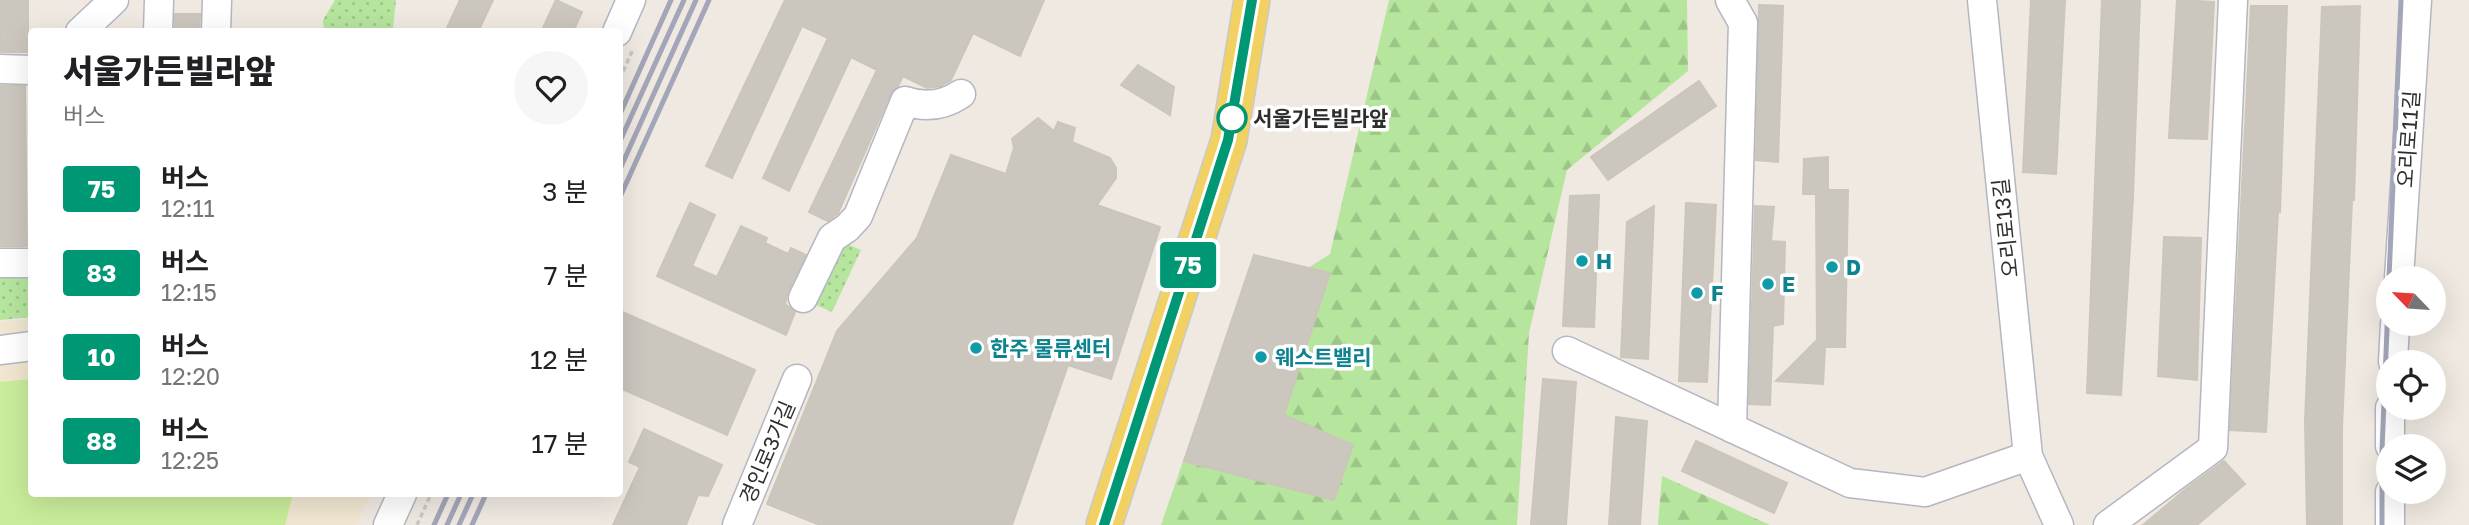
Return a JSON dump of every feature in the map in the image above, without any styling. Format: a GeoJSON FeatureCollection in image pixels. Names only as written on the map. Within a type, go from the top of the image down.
{"type":"FeatureCollection","features":[{"type":"Feature","properties":{"kind":"main road"},"geometry":{"type":"LineString","coordinates":[[1104,525],[1228,140],[1252,0]]}},
{"type":"Feature","properties":{"kind":"street"},"geometry":{"type":"LineString","coordinates":[[158,28],[159,0]]}},
{"type":"Feature","properties":{"kind":"street"},"geometry":{"type":"LineString","coordinates":[[216,28],[217,0]]}},
{"type":"Feature","properties":{"kind":"street"},"geometry":{"type":"LineString","coordinates":[[619,28],[631,0]]}},
{"type":"Feature","properties":{"kind":"street"},"geometry":{"type":"LineString","coordinates":[[1730,0],[1743,23],[1732,428]]}},
{"type":"Feature","properties":{"kind":"street","name":"오리로13길"},"geometry":{"type":"LineString","coordinates":[[1982,0],[2028,456],[2059,525]]}},
{"type":"Feature","properties":{"kind":"street"},"geometry":{"type":"LineString","coordinates":[[2108,525],[2213,448],[2233,0]]}},
{"type":"Feature","properties":{"kind":"street","name":"오리로11길"},"geometry":{"type":"LineString","coordinates":[[2400,266],[2417,0]]}},
{"type":"Feature","properties":{"kind":"street"},"geometry":{"type":"LineString","coordinates":[[84,28],[108,2]]}},
{"type":"Feature","properties":{"kind":"street"},"geometry":{"type":"LineString","coordinates":[[0,69],[28,70]]}},
{"type":"Feature","properties":{"kind":"street"},"geometry":{"type":"LineString","coordinates":[[803,298],[832,238],[858,216],[905,101],[918,106],[934,105],[948,103],[961,94]]}},
{"type":"Feature","properties":{"kind":"street"},"geometry":{"type":"LineString","coordinates":[[0,263],[28,262]]}},
{"type":"Feature","properties":{"kind":"street"},"geometry":{"type":"LineString","coordinates":[[0,350],[28,346]]}},
{"type":"Feature","properties":{"kind":"street"},"geometry":{"type":"LineString","coordinates":[[1567,351],[1850,483],[1926,492],[2028,456]]}},
{"type":"Feature","properties":{"kind":"street","name":"경인로3가길"},"geometry":{"type":"LineString","coordinates":[[737,525],[797,379]]}},
{"type":"Feature","properties":{"kind":"street"},"geometry":{"type":"LineString","coordinates":[[388,525],[401,497]]}},
{"type":"Feature","properties":{"kind":"street"},"geometry":{"type":"LineString","coordinates":[[2390,504],[2390,525]]}},
{"type":"Feature","properties":{"kind":"path"},"geometry":{"type":"LineString","coordinates":[[416,525],[430,497]]}},
{"type":"Feature","properties":{"kind":"shaded area"},"geometry":{"type":"Polygon","coordinates":[[[28,319],[28,497],[369,497],[356,525],[0,525],[0,322],[28,319]]]}},
{"type":"Feature","properties":{"kind":"green space"},"geometry":{"type":"Polygon","coordinates":[[[335,0],[396,0],[393,28],[324,28],[323,20],[335,0]]]}},
{"type":"Feature","properties":{"kind":"green space"},"geometry":{"type":"Polygon","coordinates":[[[1389,0],[1687,0],[1688,71],[1567,170],[1529,333],[1517,525],[1161,525],[1254,255],[1308,268],[1330,254],[1389,0]]]}},
{"type":"Feature","properties":{"kind":"green space"},"geometry":{"type":"Polygon","coordinates":[[[835,239],[861,250],[832,312],[807,301],[835,239]]]}},
{"type":"Feature","properties":{"kind":"green space"},"geometry":{"type":"Polygon","coordinates":[[[0,252],[28,254],[28,317],[0,320],[0,252]]]}},
{"type":"Feature","properties":{"kind":"green space"},"geometry":{"type":"Polygon","coordinates":[[[28,379],[28,497],[292,497],[285,525],[0,525],[0,382],[28,379]]]}},
{"type":"Feature","properties":{"kind":"green space"},"geometry":{"type":"Polygon","coordinates":[[[1662,476],[1770,525],[1658,525],[1662,476]]]}},
{"type":"Feature","properties":{"kind":"building"},"geometry":{"type":"Polygon","coordinates":[[[0,0],[28,0],[28,52],[1,52],[0,0]]]}},
{"type":"Feature","properties":{"kind":"building"},"geometry":{"type":"Polygon","coordinates":[[[460,0],[493,0],[480,28],[447,28],[460,0]]]}},
{"type":"Feature","properties":{"kind":"building"},"geometry":{"type":"Polygon","coordinates":[[[556,0],[582,12],[575,28],[543,28],[556,0]]]}},
{"type":"Feature","properties":{"kind":"building"},"geometry":{"type":"Polygon","coordinates":[[[785,0],[1044,0],[1020,56],[973,33],[951,80],[941,86],[927,88],[903,76],[890,95],[838,213],[828,221],[809,212],[877,70],[851,57],[789,191],[763,178],[828,38],[802,26],[732,178],[706,166],[785,0]]]}},
{"type":"Feature","properties":{"kind":"building"},"geometry":{"type":"Polygon","coordinates":[[[2031,0],[2065,0],[2056,174],[2023,172],[2031,0]]]}},
{"type":"Feature","properties":{"kind":"building"},"geometry":{"type":"Polygon","coordinates":[[[2102,0],[2140,0],[2133,197],[2121,395],[2087,393],[2102,0]]]}},
{"type":"Feature","properties":{"kind":"building"},"geometry":{"type":"Polygon","coordinates":[[[2177,0],[2214,2],[2207,139],[2169,138],[2177,0]]]}},
{"type":"Feature","properties":{"kind":"building"},"geometry":{"type":"Polygon","coordinates":[[[1759,5],[1783,6],[1778,162],[1756,160],[1759,5]]]}},
{"type":"Feature","properties":{"kind":"building"},"geometry":{"type":"Polygon","coordinates":[[[2251,6],[2287,6],[2280,212],[2266,432],[2230,430],[2251,6]]]}},
{"type":"Feature","properties":{"kind":"building"},"geometry":{"type":"Polygon","coordinates":[[[2360,6],[2354,200],[2342,429],[2342,525],[2307,525],[2305,421],[2322,7],[2360,6]]]}},
{"type":"Feature","properties":{"kind":"building"},"geometry":{"type":"Polygon","coordinates":[[[175,14],[200,14],[199,28],[175,28],[175,14]]]}},
{"type":"Feature","properties":{"kind":"building"},"geometry":{"type":"Polygon","coordinates":[[[1138,65],[1174,87],[1170,115],[1121,85],[1138,65]]]}},
{"type":"Feature","properties":{"kind":"building"},"geometry":{"type":"Polygon","coordinates":[[[1699,81],[1716,106],[1608,180],[1591,157],[1699,81]]]}},
{"type":"Feature","properties":{"kind":"building"},"geometry":{"type":"Polygon","coordinates":[[[0,86],[25,86],[27,246],[0,246],[0,86]]]}},
{"type":"Feature","properties":{"kind":"building","name":"한주 물류센터"},"geometry":{"type":"Polygon","coordinates":[[[1038,118],[1054,131],[1058,122],[1075,128],[1072,142],[1110,158],[1116,168],[1116,178],[1097,205],[1160,227],[1111,379],[1068,365],[1012,525],[820,525],[767,504],[837,331],[917,238],[951,155],[1006,174],[1014,148],[1012,139],[1038,118]]]}},
{"type":"Feature","properties":{"kind":"building","name":"D"},"geometry":{"type":"Polygon","coordinates":[[[1828,157],[1828,190],[1848,190],[1845,347],[1825,347],[1823,384],[1776,381],[1817,340],[1816,194],[1803,194],[1804,159],[1828,157]]]}},
{"type":"Feature","properties":{"kind":"building","name":"H"},"geometry":{"type":"Polygon","coordinates":[[[1599,195],[1594,327],[1563,326],[1570,196],[1599,195]]]}},
{"type":"Feature","properties":{"kind":"building"},"geometry":{"type":"Polygon","coordinates":[[[690,203],[715,215],[692,266],[717,277],[741,226],[767,238],[765,243],[788,254],[791,248],[806,255],[788,291],[785,304],[795,312],[786,335],[657,276],[690,203]]]}},
{"type":"Feature","properties":{"kind":"building","name":"F"},"geometry":{"type":"Polygon","coordinates":[[[1686,203],[1716,205],[1707,382],[1679,381],[1686,203]]]}},
{"type":"Feature","properties":{"kind":"building"},"geometry":{"type":"Polygon","coordinates":[[[1654,206],[1648,359],[1621,357],[1627,222],[1654,206]]]}},
{"type":"Feature","properties":{"kind":"building","name":"E"},"geometry":{"type":"Polygon","coordinates":[[[1755,206],[1774,207],[1771,241],[1785,242],[1783,324],[1773,326],[1770,405],[1749,404],[1755,206]]]}},
{"type":"Feature","properties":{"kind":"building"},"geometry":{"type":"Polygon","coordinates":[[[2164,237],[2201,238],[2197,380],[2158,376],[2164,237]]]}},
{"type":"Feature","properties":{"kind":"building","name":"웨스트밸리"},"geometry":{"type":"Polygon","coordinates":[[[1254,255],[1330,273],[1284,415],[1353,445],[1334,500],[1184,461],[1254,255]]]}},
{"type":"Feature","properties":{"kind":"building"},"geometry":{"type":"Polygon","coordinates":[[[623,312],[755,370],[727,435],[623,389],[623,312]]]}},
{"type":"Feature","properties":{"kind":"building"},"geometry":{"type":"Polygon","coordinates":[[[1543,379],[1576,382],[1566,525],[1531,525],[1543,379]]]}},
{"type":"Feature","properties":{"kind":"building"},"geometry":{"type":"Polygon","coordinates":[[[1616,417],[1647,421],[1640,525],[1609,525],[1616,417]]]}},
{"type":"Feature","properties":{"kind":"building"},"geometry":{"type":"Polygon","coordinates":[[[644,429],[722,465],[708,496],[698,495],[686,525],[613,525],[640,467],[629,462],[644,429]]]}},
{"type":"Feature","properties":{"kind":"building"},"geometry":{"type":"Polygon","coordinates":[[[1696,441],[1787,483],[1774,513],[1682,471],[1696,441]]]}},
{"type":"Feature","properties":{"kind":"building"},"geometry":{"type":"Polygon","coordinates":[[[2224,461],[2245,484],[2197,525],[2143,525],[2187,488],[2224,461]]]}},
{"type":"Feature","properties":{"kind":"railway"},"geometry":{"type":"LineString","coordinates":[[623,107],[671,0]]}},
{"type":"Feature","properties":{"kind":"railway"},"geometry":{"type":"LineString","coordinates":[[623,134],[684,0]]}},
{"type":"Feature","properties":{"kind":"railway"},"geometry":{"type":"LineString","coordinates":[[623,162],[696,0]]}},
{"type":"Feature","properties":{"kind":"railway"},"geometry":{"type":"LineString","coordinates":[[623,190],[709,0]]}},
{"type":"Feature","properties":{"kind":"railway"},"geometry":{"type":"LineString","coordinates":[[2390,266],[2401,0]]}},
{"type":"Feature","properties":{"kind":"railway"},"geometry":{"type":"LineString","coordinates":[[2382,525],[2387,336]]}},
{"type":"Feature","properties":{"kind":"railway"},"geometry":{"type":"LineString","coordinates":[[434,525],[447,497]]}},
{"type":"Feature","properties":{"kind":"railway"},"geometry":{"type":"LineString","coordinates":[[447,525],[460,497]]}},
{"type":"Feature","properties":{"kind":"railway"},"geometry":{"type":"LineString","coordinates":[[459,525],[472,497]]}},
{"type":"Feature","properties":{"kind":"railway"},"geometry":{"type":"LineString","coordinates":[[472,525],[485,497]]}},
{"type":"Feature","properties":{"kind":"bus line","name":"75"},"geometry":{"type":"LineString","coordinates":[[1104,525],[1228,140],[1252,0]]}},
{"type":"Feature","properties":{"kind":"place","name":"서울가든빌라앞"},"geometry":{"type":"Point","coordinates":[1232,118]}},
{"type":"Feature","properties":{"kind":"place","name":"H"},"geometry":{"type":"Point","coordinates":[1582,261]}},
{"type":"Feature","properties":{"kind":"place","name":"D"},"geometry":{"type":"Point","coordinates":[1832,267]}},
{"type":"Feature","properties":{"kind":"place","name":"E"},"geometry":{"type":"Point","coordinates":[1768,284]}},
{"type":"Feature","properties":{"kind":"place","name":"F"},"geometry":{"type":"Point","coordinates":[1697,293]}},
{"type":"Feature","properties":{"kind":"place","name":"한주 물류센터"},"geometry":{"type":"Point","coordinates":[976,348]}},
{"type":"Feature","properties":{"kind":"place","name":"웨스트밸리"},"geometry":{"type":"Point","coordinates":[1261,357]}}]}
